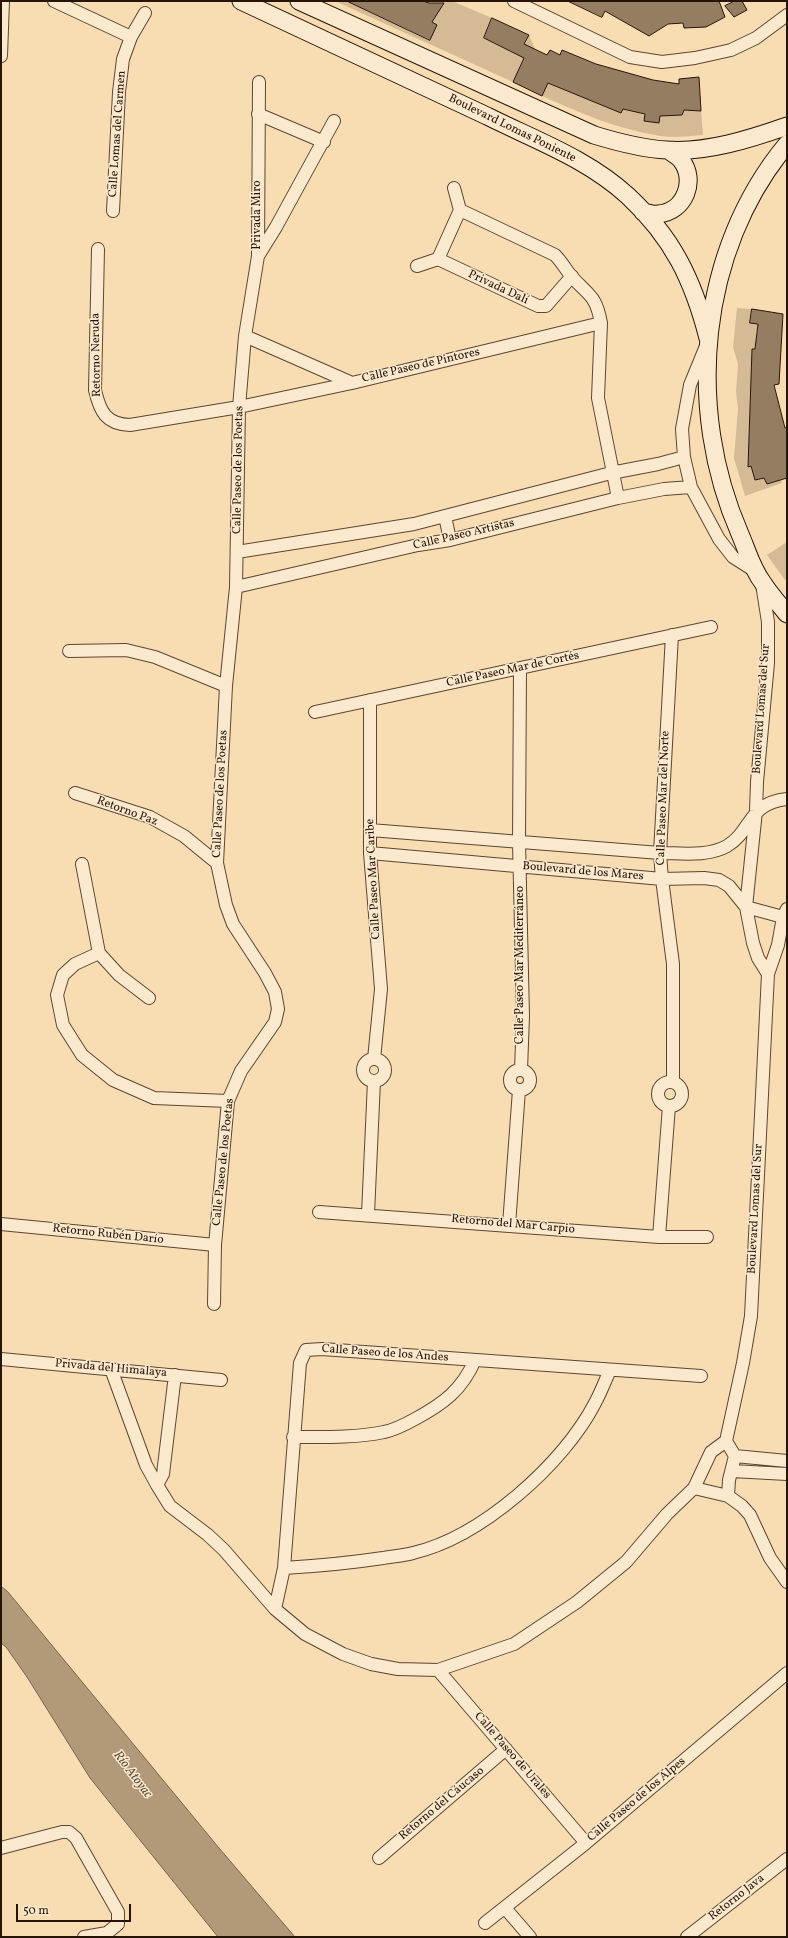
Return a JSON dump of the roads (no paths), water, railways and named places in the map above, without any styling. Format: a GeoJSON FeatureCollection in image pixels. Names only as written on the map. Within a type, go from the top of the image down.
{"type":"FeatureCollection","features":[{"type":"Feature","properties":{"kind":"street"},"geometry":{"type":"LineString","coordinates":[[1,56],[3,1]]}},
{"type":"Feature","properties":{"kind":"street"},"geometry":{"type":"LineString","coordinates":[[54,1],[131,37]]}},
{"type":"Feature","properties":{"kind":"street","name":"Boulevard Lomas Poniente"},"geometry":{"type":"LineString","coordinates":[[241,1],[581,162],[607,178],[643,212],[670,246],[686,272],[699,304],[708,341]]}},
{"type":"Feature","properties":{"kind":"street"},"geometry":{"type":"LineString","coordinates":[[299,1],[594,135],[612,141],[668,150],[701,148],[732,142],[787,126]]}},
{"type":"Feature","properties":{"kind":"street"},"geometry":{"type":"LineString","coordinates":[[514,1],[630,57],[662,62],[695,58],[731,50],[756,38],[787,15]]}},
{"type":"Feature","properties":{"kind":"street","name":"Calle Lomas del Carmen"},"geometry":{"type":"LineString","coordinates":[[113,211],[119,92],[124,59],[131,37],[145,13]]}},
{"type":"Feature","properties":{"kind":"street","name":"Privada Miro"},"geometry":{"type":"LineString","coordinates":[[258,256],[259,82]]}},
{"type":"Feature","properties":{"kind":"street"},"geometry":{"type":"LineString","coordinates":[[258,114],[324,142]]}},
{"type":"Feature","properties":{"kind":"street","name":"Privada Miro"},"geometry":{"type":"LineString","coordinates":[[258,256],[324,142],[334,121]]}},
{"type":"Feature","properties":{"kind":"street"},"geometry":{"type":"LineString","coordinates":[[787,144],[751,197],[731,242],[716,290],[708,341],[706,400],[714,457],[730,512],[759,577],[787,614]]}},
{"type":"Feature","properties":{"kind":"street"},"geometry":{"type":"LineString","coordinates":[[643,212],[657,215],[672,211],[683,201],[689,187],[688,172],[680,159],[668,150]]}},
{"type":"Feature","properties":{"kind":"street"},"geometry":{"type":"LineString","coordinates":[[417,266],[438,259],[460,210],[454,188]]}},
{"type":"Feature","properties":{"kind":"street"},"geometry":{"type":"LineString","coordinates":[[460,210],[555,255],[564,264],[572,276],[594,298],[599,311],[601,323],[598,398],[611,473],[618,498]]}},
{"type":"Feature","properties":{"kind":"street","name":"Retorno Neruda"},"geometry":{"type":"LineString","coordinates":[[98,249],[95,390],[99,406],[108,420],[120,425],[130,425],[240,407]]}},
{"type":"Feature","properties":{"kind":"street","name":"Calle Paseo de los Poetas"},"geometry":{"type":"LineString","coordinates":[[214,1304],[215,1245],[228,1101],[241,1071],[275,1022],[278,1009],[275,992],[265,973],[233,924],[226,905],[217,863],[226,686],[236,587],[240,407],[245,336],[258,256]]}},
{"type":"Feature","properties":{"kind":"street","name":"Privada Dalí"},"geometry":{"type":"LineString","coordinates":[[438,259],[538,306],[546,306],[572,276]]}},
{"type":"Feature","properties":{"kind":"street","name":"Calle Paseo de Pintores"},"geometry":{"type":"LineString","coordinates":[[240,407],[352,383],[601,323]]}},
{"type":"Feature","properties":{"kind":"street"},"geometry":{"type":"LineString","coordinates":[[245,336],[352,383]]}},
{"type":"Feature","properties":{"kind":"street"},"geometry":{"type":"LineString","coordinates":[[708,341],[690,385],[682,429],[684,457],[691,487],[719,540],[733,557],[759,577]]}},
{"type":"Feature","properties":{"kind":"street","name":"Calle Paseo Artistas"},"geometry":{"type":"LineString","coordinates":[[237,552],[414,524],[611,473],[658,464],[684,457]]}},
{"type":"Feature","properties":{"kind":"street","name":"Calle Paseo Artistas"},"geometry":{"type":"LineString","coordinates":[[236,587],[418,545],[450,540],[618,498],[664,489],[691,487]]}},
{"type":"Feature","properties":{"kind":"street"},"geometry":{"type":"LineString","coordinates":[[445,516],[450,540]]}},
{"type":"Feature","properties":{"kind":"street"},"geometry":{"type":"LineString","coordinates":[[414,524],[418,545]]}},
{"type":"Feature","properties":{"kind":"street","name":"Boulevard Lomas del Sur"},"geometry":{"type":"LineString","coordinates":[[759,577],[768,622],[768,663],[757,782],[756,811],[746,907],[753,942],[758,958],[768,974]]}},
{"type":"Feature","properties":{"kind":"street","name":"Calle Paseo Mar de Cortés"},"geometry":{"type":"LineString","coordinates":[[315,712],[711,627]]}},
{"type":"Feature","properties":{"kind":"street","name":"Calle Paseo Mar del Norte"},"geometry":{"type":"LineString","coordinates":[[659,1237],[669,1106],[676,1104],[681,1099],[682,1092],[679,1085],[672,1082],[673,964],[660,853],[672,635]]}},
{"type":"Feature","properties":{"kind":"street"},"geometry":{"type":"LineString","coordinates":[[69,651],[126,650],[155,657],[226,686]]}},
{"type":"Feature","properties":{"kind":"street","name":"Calle Paseo Mar Mediterráneo"},"geometry":{"type":"LineString","coordinates":[[509,1225],[519,1090],[526,1088],[530,1081],[528,1074],[521,1070],[523,1016],[521,867],[519,842],[520,669]]}},
{"type":"Feature","properties":{"kind":"street","name":"Calle Paseo Mar Caribe"},"geometry":{"type":"LineString","coordinates":[[368,1214],[374,1082],[382,1078],[385,1070],[382,1062],[374,1059],[381,989],[370,853],[370,700]]}},
{"type":"Feature","properties":{"kind":"street","name":"Retorno Paz"},"geometry":{"type":"LineString","coordinates":[[75,793],[150,817],[184,836],[217,863]]}},
{"type":"Feature","properties":{"kind":"street"},"geometry":{"type":"LineString","coordinates":[[756,811],[775,800],[787,799]]}},
{"type":"Feature","properties":{"kind":"street","name":"Boulevard de los Mares"},"geometry":{"type":"LineString","coordinates":[[370,830],[660,853],[693,853],[717,850],[726,847],[733,841],[756,811]]}},
{"type":"Feature","properties":{"kind":"street","name":"Boulevard de los Mares"},"geometry":{"type":"LineString","coordinates":[[370,853],[662,879],[704,878],[719,880],[730,886],[746,907]]}},
{"type":"Feature","properties":{"kind":"street"},"geometry":{"type":"LineString","coordinates":[[82,864],[99,953],[119,975],[149,998]]}},
{"type":"Feature","properties":{"kind":"street"},"geometry":{"type":"LineString","coordinates":[[746,907],[785,913]]}},
{"type":"Feature","properties":{"kind":"street","name":"Boulevard Lomas del Sur"},"geometry":{"type":"LineString","coordinates":[[726,1441],[743,1364],[751,1316],[768,974],[778,945],[785,913]]}},
{"type":"Feature","properties":{"kind":"street"},"geometry":{"type":"LineString","coordinates":[[99,953],[75,964],[63,975],[57,995],[63,1025],[82,1055],[113,1080],[154,1098],[228,1101]]}},
{"type":"Feature","properties":{"kind":"street","name":"Retorno del Mar Carpio"},"geometry":{"type":"LineString","coordinates":[[319,1212],[368,1214],[659,1237],[707,1237]]}},
{"type":"Feature","properties":{"kind":"street","name":"Retorno Rubén Darío"},"geometry":{"type":"LineString","coordinates":[[1,1224],[215,1245]]}},
{"type":"Feature","properties":{"kind":"street","name":"Calle Paseo de los Andes"},"geometry":{"type":"LineString","coordinates":[[275,1609],[284,1568],[300,1362],[306,1350],[322,1349],[701,1376]]}},
{"type":"Feature","properties":{"kind":"street","name":"Privada del Himalaya"},"geometry":{"type":"LineString","coordinates":[[1,1359],[220,1380]]}},
{"type":"Feature","properties":{"kind":"street"},"geometry":{"type":"LineString","coordinates":[[293,1437],[349,1436],[385,1432],[405,1424],[442,1404],[459,1387],[469,1373],[475,1360]]}},
{"type":"Feature","properties":{"kind":"street"},"geometry":{"type":"LineString","coordinates":[[111,1369],[146,1465],[170,1506],[208,1535],[224,1550],[275,1609],[305,1634],[343,1654],[371,1664],[398,1669],[438,1670],[514,1644],[577,1602],[626,1562],[668,1514],[694,1488],[711,1452],[726,1441],[735,1456],[729,1480],[728,1496]]}},
{"type":"Feature","properties":{"kind":"street"},"geometry":{"type":"LineString","coordinates":[[284,1568],[345,1564],[413,1553],[442,1543],[468,1530],[511,1500],[545,1470],[574,1435],[591,1410],[610,1370]]}},
{"type":"Feature","properties":{"kind":"street"},"geometry":{"type":"LineString","coordinates":[[157,1485],[163,1474],[175,1375]]}},
{"type":"Feature","properties":{"kind":"street"},"geometry":{"type":"LineString","coordinates":[[735,1456],[787,1461]]}},
{"type":"Feature","properties":{"kind":"street"},"geometry":{"type":"LineString","coordinates":[[732,1471],[787,1474]]}},
{"type":"Feature","properties":{"kind":"street"},"geometry":{"type":"LineString","coordinates":[[694,1488],[728,1496],[742,1506],[750,1515],[770,1558],[787,1582]]}},
{"type":"Feature","properties":{"kind":"street","name":"Calle Paseo de Urales"},"geometry":{"type":"LineString","coordinates":[[438,1670],[586,1843]]}},
{"type":"Feature","properties":{"kind":"street","name":"Calle Paseo de los Alpes"},"geometry":{"type":"LineString","coordinates":[[484,1923],[586,1843],[787,1672]]}},
{"type":"Feature","properties":{"kind":"street","name":"Retorno del Cáucaso"},"geometry":{"type":"LineString","coordinates":[[378,1858],[506,1749]]}},
{"type":"Feature","properties":{"kind":"street"},"geometry":{"type":"LineString","coordinates":[[1,1848],[62,1832],[69,1832],[76,1838],[118,1912],[118,1924],[107,1933],[84,1937]]}},
{"type":"Feature","properties":{"kind":"street","name":"Retorno Java"},"geometry":{"type":"LineString","coordinates":[[687,1937],[787,1859]]}},
{"type":"Feature","properties":{"kind":"street"},"geometry":{"type":"LineString","coordinates":[[505,1908],[530,1937]]}},
{"type":"Feature","properties":{"kind":"water","name":"Río Atoyac"},"geometry":{"type":"Polygon","coordinates":[[[1,1586],[8,1592],[219,1848],[295,1937],[218,1937],[90,1778],[27,1677],[6,1647],[1,1643],[1,1586]]]}}]}
